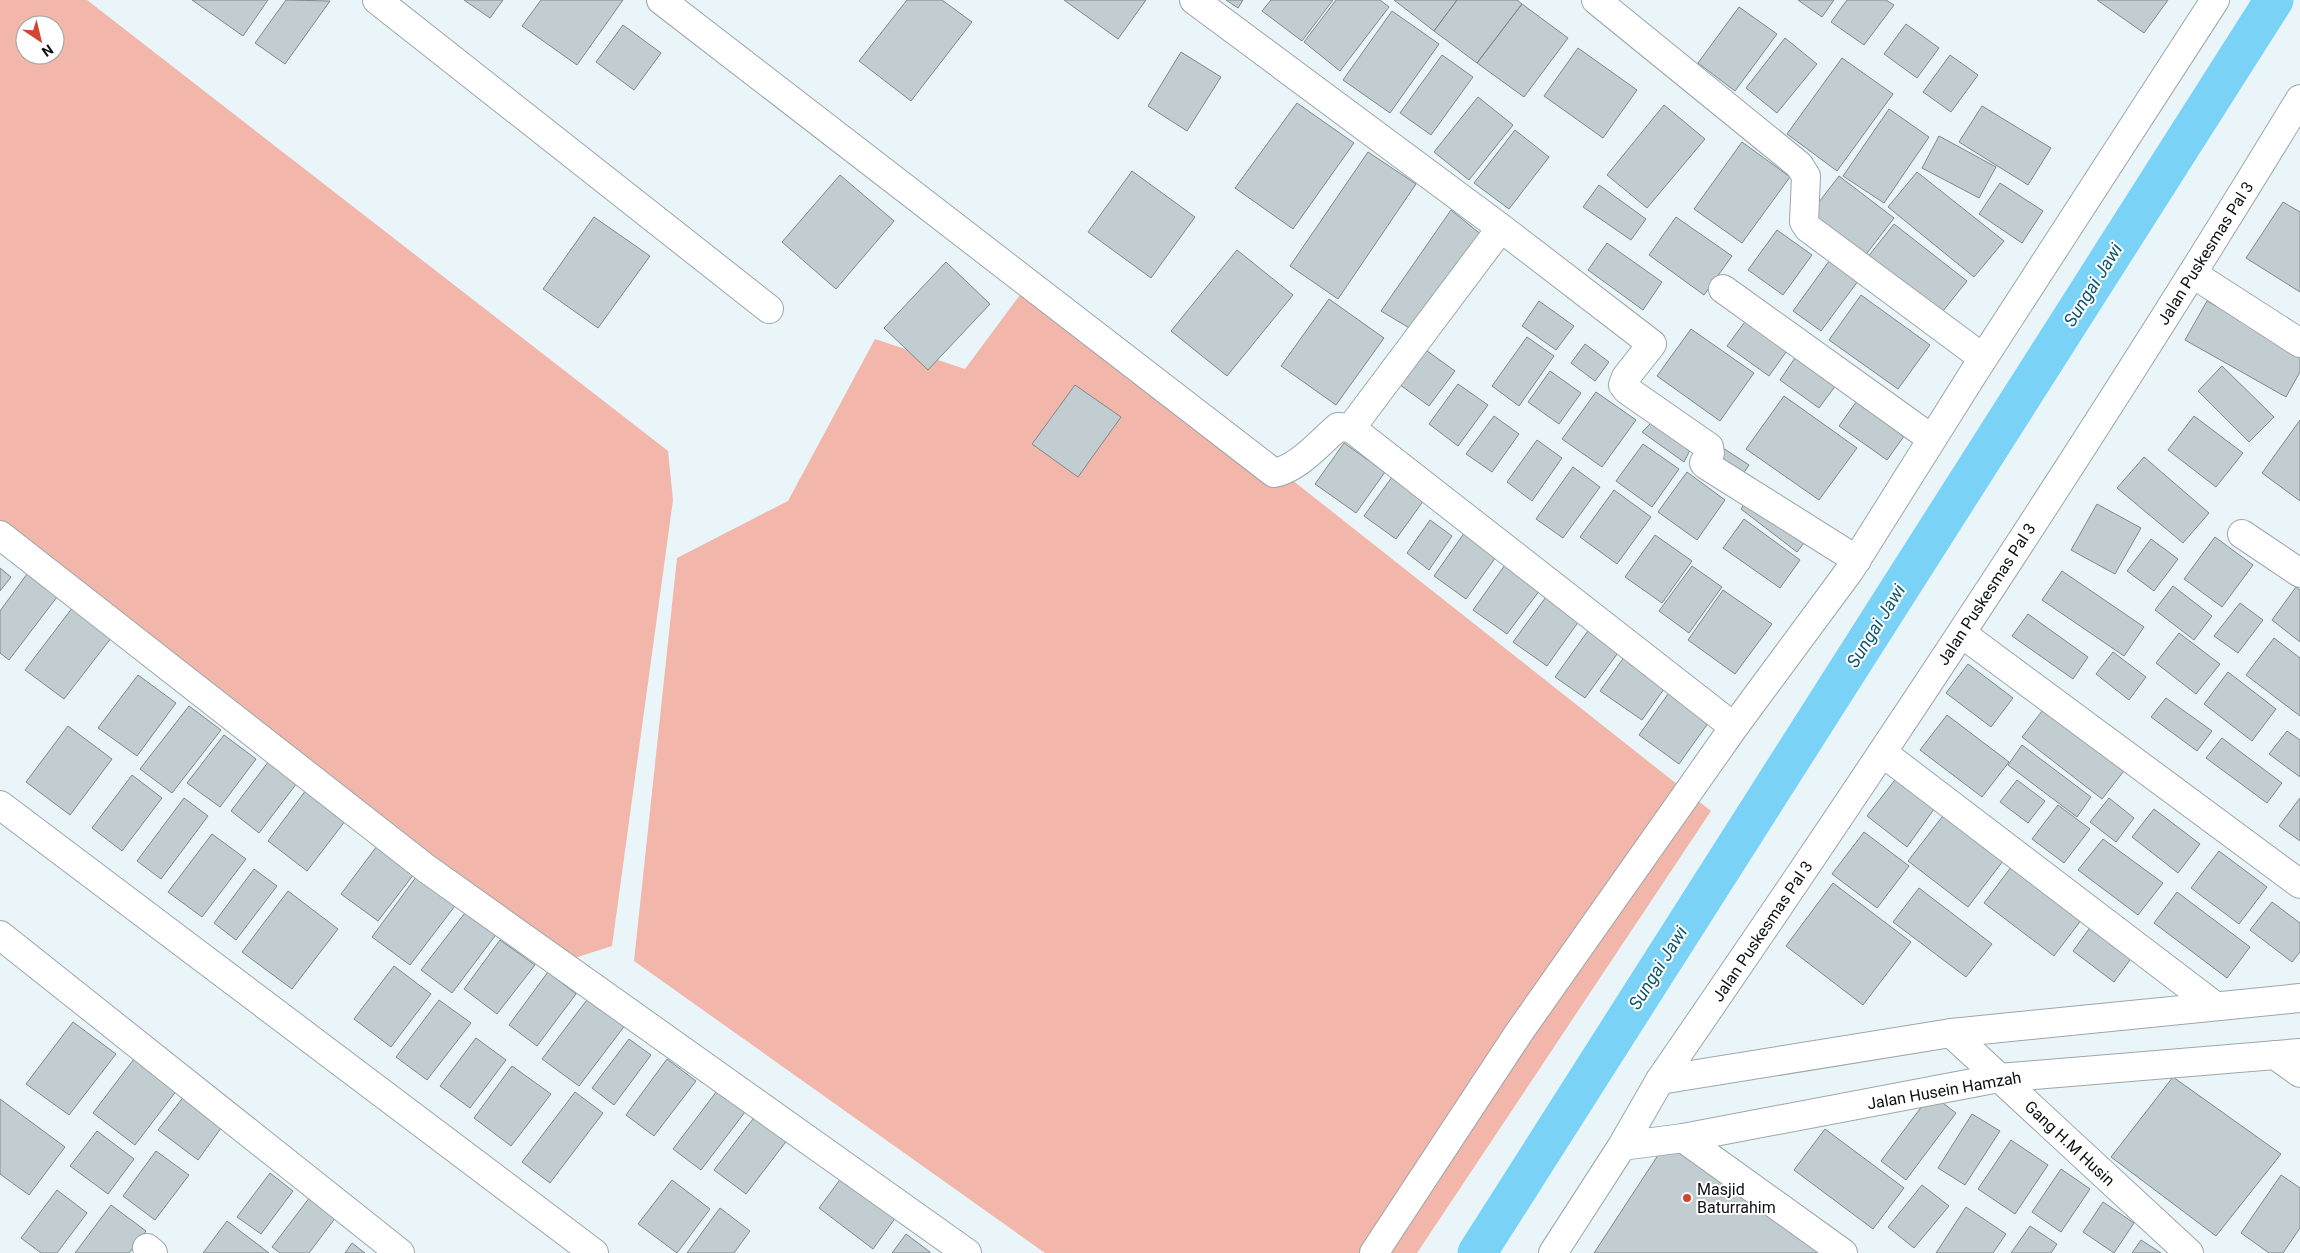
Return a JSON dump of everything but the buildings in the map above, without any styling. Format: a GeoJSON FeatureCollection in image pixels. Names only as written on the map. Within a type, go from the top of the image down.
{"type":"FeatureCollection","features":[{"type":"Feature","properties":{"kind":"street"},"geometry":{"type":"LineString","coordinates":[[377,0],[770,309]]}},
{"type":"Feature","properties":{"kind":"street"},"geometry":{"type":"LineString","coordinates":[[661,0],[1274,473],[1284,472],[1338,427],[1351,428],[1734,727]]}},
{"type":"Feature","properties":{"kind":"street"},"geometry":{"type":"LineString","coordinates":[[1194,0],[1501,228],[1652,344],[1626,377],[1623,385],[1627,390],[1709,447],[1710,453],[1704,463],[1706,465],[1857,560]]}},
{"type":"Feature","properties":{"kind":"street"},"geometry":{"type":"LineString","coordinates":[[1596,0],[1799,166],[1806,176],[1804,222],[1812,232],[1983,358]]}},
{"type":"Feature","properties":{"kind":"street"},"geometry":{"type":"LineString","coordinates":[[1374,1253],[1520,1031],[1734,727],[1857,560],[1983,358],[2215,0]]}},
{"type":"Feature","properties":{"kind":"street","name":"Jalan Puskesmas Pal 3"},"geometry":{"type":"LineString","coordinates":[[1553,1253],[1622,1146],[1660,1080],[1884,753],[2194,274],[2300,99]]}},
{"type":"Feature","properties":{"kind":"street"},"geometry":{"type":"LineString","coordinates":[[1351,428],[1501,228]]}},
{"type":"Feature","properties":{"kind":"street"},"geometry":{"type":"LineString","coordinates":[[2194,274],[2300,343]]}},
{"type":"Feature","properties":{"kind":"street"},"geometry":{"type":"LineString","coordinates":[[1722,289],[1932,439]]}},
{"type":"Feature","properties":{"kind":"street"},"geometry":{"type":"LineString","coordinates":[[2242,534],[2300,573]]}},
{"type":"Feature","properties":{"kind":"street"},"geometry":{"type":"LineString","coordinates":[[0,535],[426,870],[968,1253]]}},
{"type":"Feature","properties":{"kind":"street"},"geometry":{"type":"LineString","coordinates":[[1961,633],[2300,884]]}},
{"type":"Feature","properties":{"kind":"street"},"geometry":{"type":"LineString","coordinates":[[1884,753],[2215,1006]]}},
{"type":"Feature","properties":{"kind":"street"},"geometry":{"type":"LineString","coordinates":[[0,805],[594,1253]]}},
{"type":"Feature","properties":{"kind":"street"},"geometry":{"type":"LineString","coordinates":[[0,935],[400,1253]]}},
{"type":"Feature","properties":{"kind":"street"},"geometry":{"type":"LineString","coordinates":[[1660,1080],[1951,1033],[2300,998]]}},
{"type":"Feature","properties":{"kind":"street","name":"Gang H.M Husin"},"geometry":{"type":"LineString","coordinates":[[1951,1033],[2189,1253]]}},
{"type":"Feature","properties":{"kind":"street"},"geometry":{"type":"LineString","coordinates":[[2287,1054],[2300,1073]]}},
{"type":"Feature","properties":{"kind":"street","name":"Jalan Husein Hamzah"},"geometry":{"type":"LineString","coordinates":[[1622,1146],[1683,1138],[1999,1078],[2287,1054]]}},
{"type":"Feature","properties":{"kind":"street"},"geometry":{"type":"LineString","coordinates":[[1683,1138],[1843,1253]]}},
{"type":"Feature","properties":{"kind":"shaded area"},"geometry":{"type":"Polygon","coordinates":[[[0,0],[87,0],[668,451],[673,500],[612,946],[565,961],[0,526],[0,0]]]}},
{"type":"Feature","properties":{"kind":"shaded area"},"geometry":{"type":"Polygon","coordinates":[[[1034,276],[1711,811],[1417,1253],[1045,1253],[634,961],[677,558],[788,501],[875,339],[965,369],[1034,276]]]}},
{"type":"Feature","properties":{"kind":"waterway","name":"Sungai Jawi"},"geometry":{"type":"LineString","coordinates":[[1477,1253],[2274,0]]}},
{"type":"Feature","properties":{"kind":"place","name":"Masjid Baturrahim"},"geometry":{"type":"Point","coordinates":[1687,1198]}}]}
